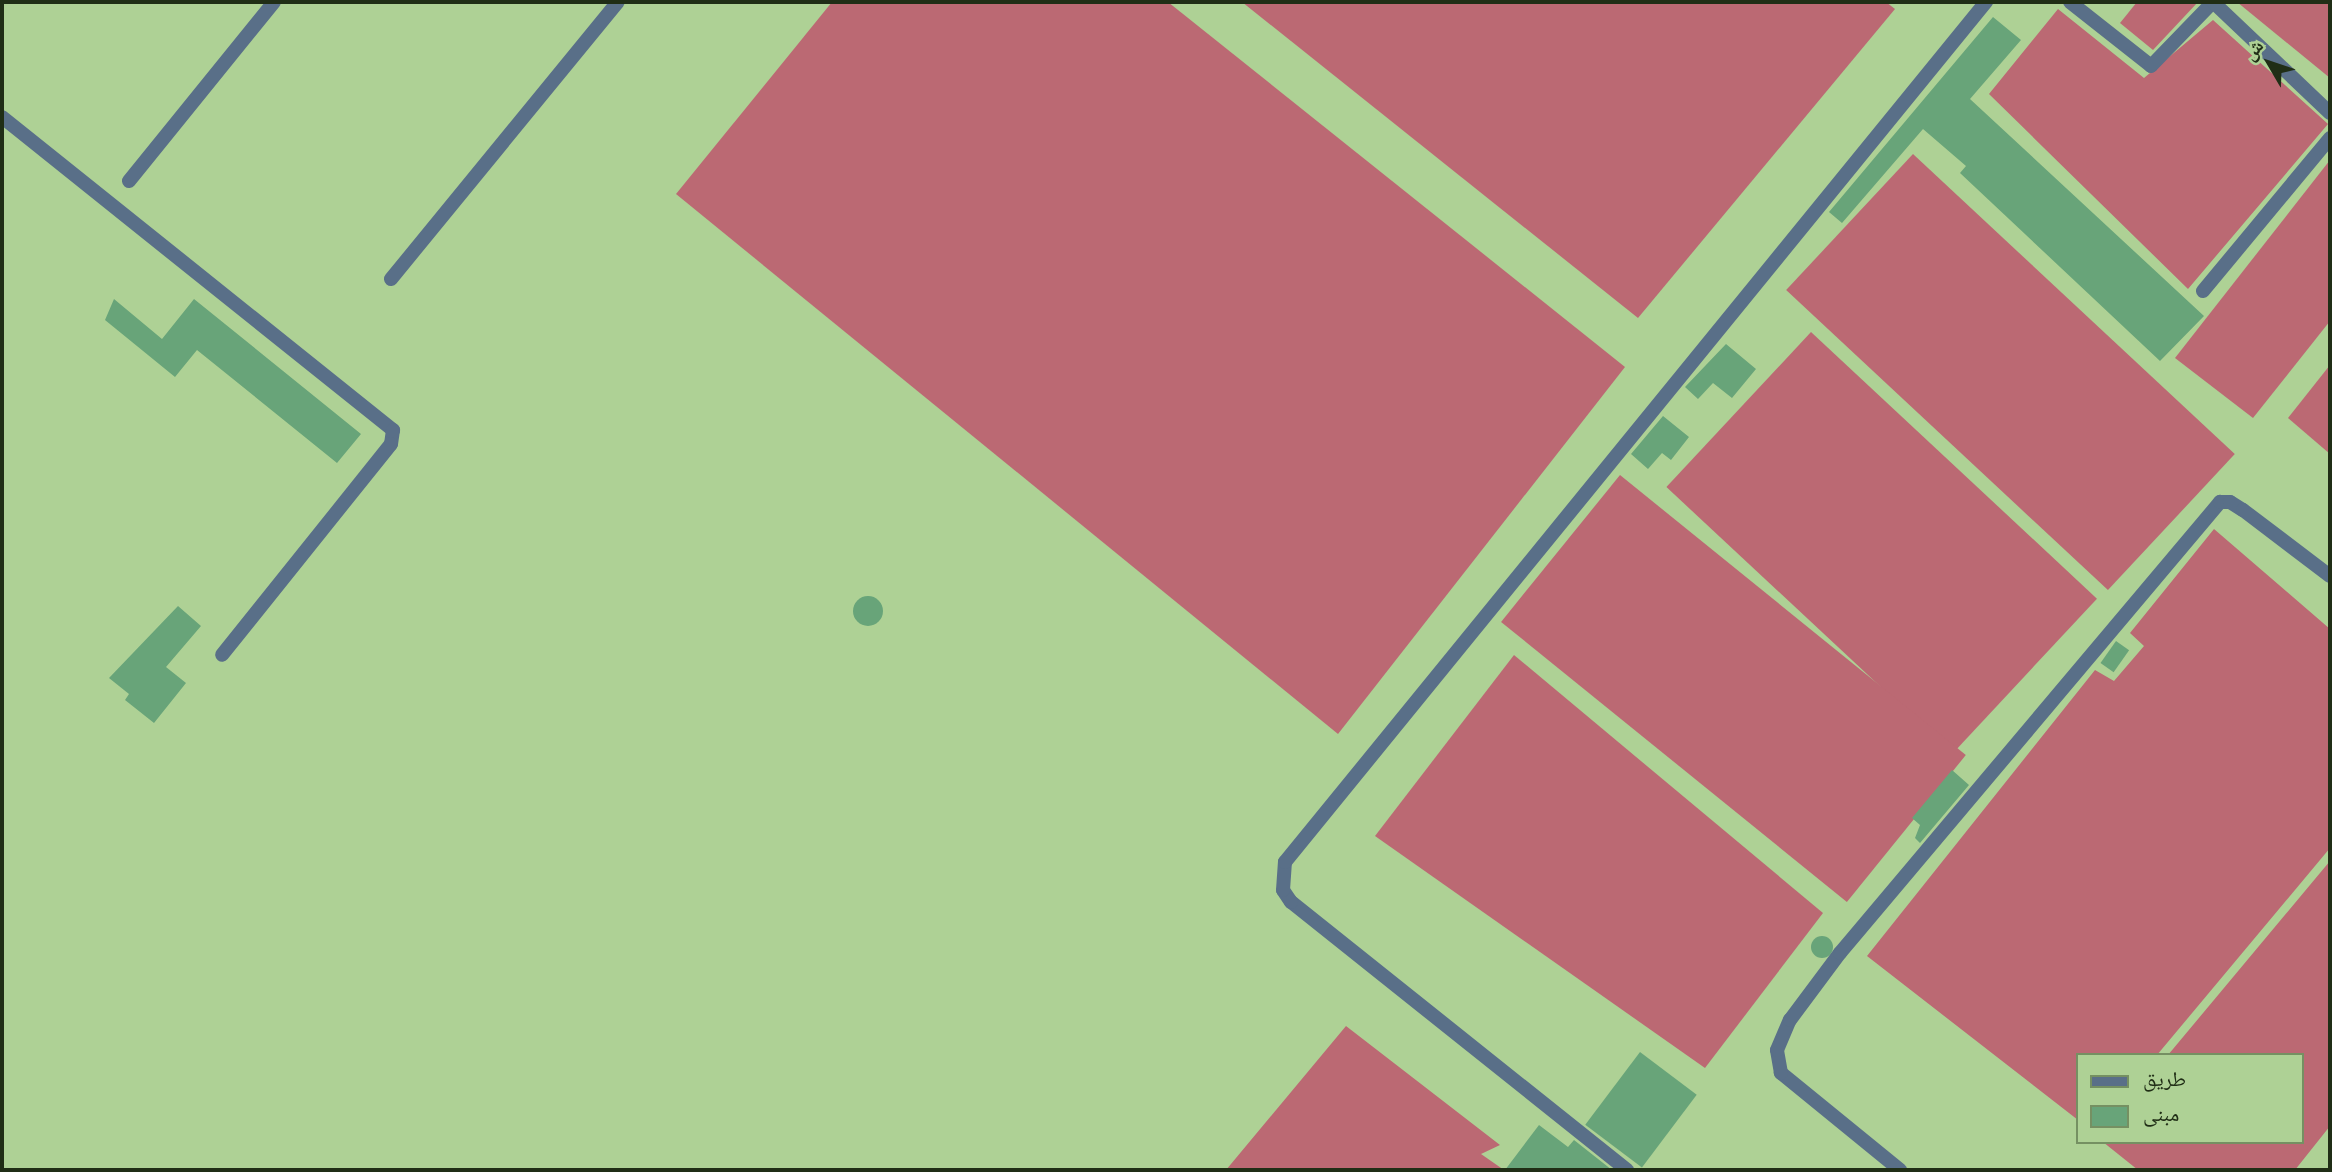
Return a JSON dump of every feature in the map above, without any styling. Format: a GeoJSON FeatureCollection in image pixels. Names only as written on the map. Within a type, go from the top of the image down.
{"type":"FeatureCollection","features":[{"type":"Feature","properties":{"kind":"street"},"geometry":{"type":"LineString","coordinates":[[129,181],[274,2]]}},
{"type":"Feature","properties":{"kind":"street"},"geometry":{"type":"LineString","coordinates":[[391,279],[618,2]]}},
{"type":"Feature","properties":{"kind":"street"},"geometry":{"type":"LineString","coordinates":[[1627,1170],[1291,902],[1283,890],[1283,869],[1302,839],[1986,2]]}},
{"type":"Feature","properties":{"kind":"street"},"geometry":{"type":"LineString","coordinates":[[2070,2],[2151,66],[2212,3],[2330,113]]}},
{"type":"Feature","properties":{"kind":"street"},"geometry":{"type":"LineString","coordinates":[[2,117],[393,430],[391,444],[222,656]]}},
{"type":"Feature","properties":{"kind":"street"},"geometry":{"type":"LineString","coordinates":[[2203,291],[2330,138]]}},
{"type":"Feature","properties":{"kind":"street"},"geometry":{"type":"LineString","coordinates":[[1900,1170],[1781,1073],[1777,1049],[1790,1020],[1840,953],[2220,502],[2230,502],[2243,510],[2330,576]]}},
{"type":"Feature","properties":{"kind":"shaded area"},"geometry":{"type":"Polygon","coordinates":[[[832,2],[1168,2],[1625,367],[1338,734],[676,194],[832,2]]]}},
{"type":"Feature","properties":{"kind":"shaded area"},"geometry":{"type":"Polygon","coordinates":[[[1242,2],[1886,2],[1895,9],[1638,318],[1242,2]]]}},
{"type":"Feature","properties":{"kind":"shaded area"},"geometry":{"type":"Polygon","coordinates":[[[2137,2],[2198,2],[2153,50],[2120,23],[2137,2]]]}},
{"type":"Feature","properties":{"kind":"shaded area"},"geometry":{"type":"Polygon","coordinates":[[[2237,2],[2330,2],[2330,78],[2237,2]]]}},
{"type":"Feature","properties":{"kind":"shaded area"},"geometry":{"type":"Polygon","coordinates":[[[2058,9],[2144,78],[2213,20],[2328,124],[2188,289],[1989,94],[2058,9]]]}},
{"type":"Feature","properties":{"kind":"shaded area"},"geometry":{"type":"Polygon","coordinates":[[[1913,154],[2235,454],[2108,590],[1786,290],[1913,154]]]}},
{"type":"Feature","properties":{"kind":"shaded area"},"geometry":{"type":"Polygon","coordinates":[[[2330,160],[2330,321],[2253,418],[2175,358],[2330,160]]]}},
{"type":"Feature","properties":{"kind":"shaded area"},"geometry":{"type":"Polygon","coordinates":[[[1811,332],[2097,599],[1952,754],[1666,487],[1811,332]]]}},
{"type":"Feature","properties":{"kind":"shaded area"},"geometry":{"type":"Polygon","coordinates":[[[2330,365],[2330,454],[2288,418],[2330,365]]]}},
{"type":"Feature","properties":{"kind":"shaded area"},"geometry":{"type":"Polygon","coordinates":[[[1620,475],[1966,755],[1847,902],[1501,622],[1620,475]]]}},
{"type":"Feature","properties":{"kind":"shaded area"},"geometry":{"type":"Polygon","coordinates":[[[2214,529],[2330,629],[2330,848],[2159,1053],[2076,1053],[2076,1118],[1867,956],[2095,670],[2114,681],[2144,646],[2130,633],[2214,529]]]}},
{"type":"Feature","properties":{"kind":"shaded area"},"geometry":{"type":"Polygon","coordinates":[[[1514,655],[1823,913],[1705,1068],[1375,836],[1514,655]]]}},
{"type":"Feature","properties":{"kind":"shaded area"},"geometry":{"type":"Polygon","coordinates":[[[2330,861],[2330,1126],[2295,1170],[2138,1170],[2106,1144],[2304,1144],[2304,1053],[2170,1053],[2330,861]]]}},
{"type":"Feature","properties":{"kind":"shaded area"},"geometry":{"type":"Polygon","coordinates":[[[1346,1026],[1500,1145],[1481,1154],[1504,1170],[1226,1170],[1346,1026]]]}},
{"type":"Feature","properties":{"kind":"building"},"geometry":{"type":"Polygon","coordinates":[[[1993,17],[2021,40],[1970,99],[2204,316],[2160,361],[1960,173],[1966,166],[1923,129],[1842,223],[1829,212],[1993,17]]]}},
{"type":"Feature","properties":{"kind":"building"},"geometry":{"type":"Polygon","coordinates":[[[114,299],[162,339],[194,299],[361,434],[337,463],[197,350],[175,377],[105,320],[114,299]]]}},
{"type":"Feature","properties":{"kind":"building"},"geometry":{"type":"Polygon","coordinates":[[[1726,344],[1756,369],[1732,398],[1713,383],[1698,399],[1685,387],[1726,344]]]}},
{"type":"Feature","properties":{"kind":"building"},"geometry":{"type":"Polygon","coordinates":[[[1663,416],[1689,437],[1671,460],[1662,453],[1648,469],[1631,454],[1663,416]]]}},
{"type":"Feature","properties":{"kind":"building"},"geometry":{"type":"Polygon","coordinates":[[[868,596],[878,601],[883,611],[878,621],[868,626],[858,621],[853,611],[858,601],[868,596]]]}},
{"type":"Feature","properties":{"kind":"building"},"geometry":{"type":"Polygon","coordinates":[[[178,606],[201,626],[166,667],[186,683],[154,723],[125,700],[129,694],[109,678],[178,606]]]}},
{"type":"Feature","properties":{"kind":"building"},"geometry":{"type":"Polygon","coordinates":[[[2116,641],[2129,650],[2114,672],[2101,663],[2116,641]]]}},
{"type":"Feature","properties":{"kind":"building"},"geometry":{"type":"Polygon","coordinates":[[[1952,770],[1969,785],[1920,843],[1915,838],[1920,825],[1912,818],[1952,770]]]}},
{"type":"Feature","properties":{"kind":"building"},"geometry":{"type":"Polygon","coordinates":[[[1822,936],[1830,939],[1833,947],[1830,955],[1822,958],[1814,955],[1811,947],[1814,939],[1822,936]]]}},
{"type":"Feature","properties":{"kind":"building"},"geometry":{"type":"Polygon","coordinates":[[[1640,1052],[1697,1095],[1642,1167],[1585,1125],[1640,1052]]]}},
{"type":"Feature","properties":{"kind":"building"},"geometry":{"type":"Polygon","coordinates":[[[1539,1125],[1568,1147],[1574,1140],[1612,1170],[1505,1170],[1539,1125]]]}}]}
